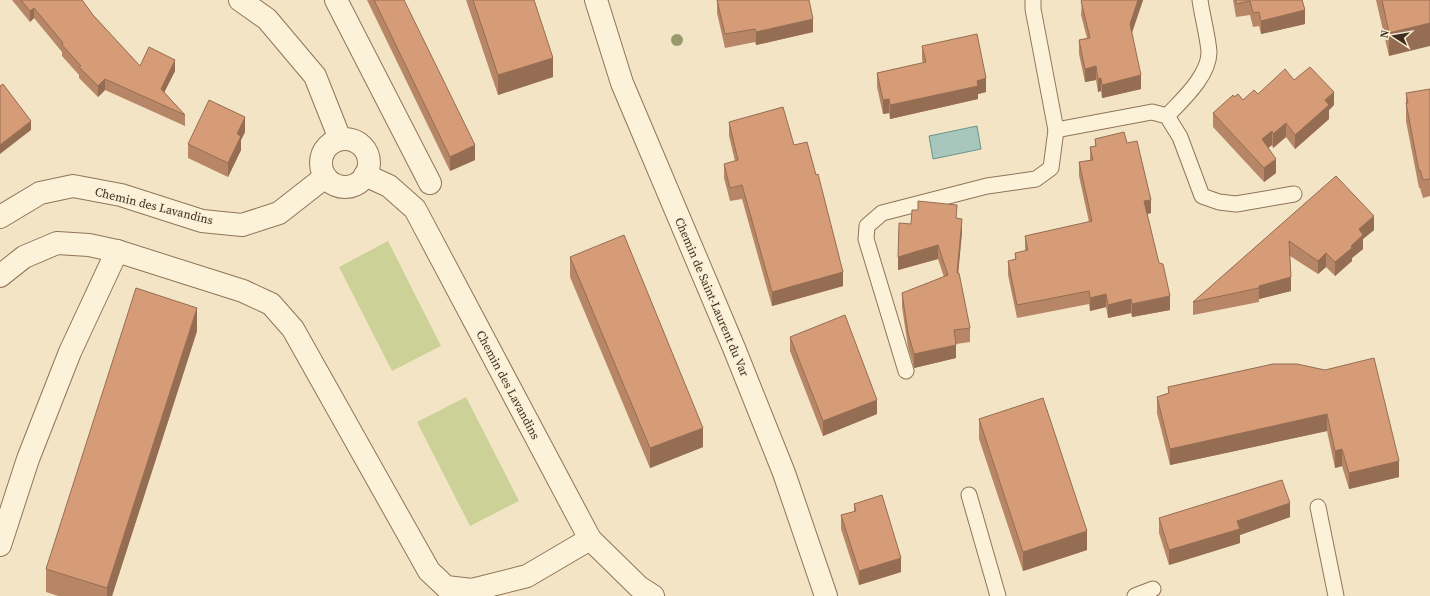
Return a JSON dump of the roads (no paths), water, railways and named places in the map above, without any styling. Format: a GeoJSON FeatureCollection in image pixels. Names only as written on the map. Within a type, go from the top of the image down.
{"type":"FeatureCollection","features":[{"type":"Feature","properties":{"kind":"street"},"geometry":{"type":"LineString","coordinates":[[240,0],[267,19],[315,76],[340,139]]}},
{"type":"Feature","properties":{"kind":"street"},"geometry":{"type":"LineString","coordinates":[[336,0],[430,183]]}},
{"type":"Feature","properties":{"kind":"street","name":"Chemin de Saint-Laurent du Var"},"geometry":{"type":"LineString","coordinates":[[596,0],[622,83],[740,363],[784,473],[826,596]]}},
{"type":"Feature","properties":{"kind":"street"},"geometry":{"type":"LineString","coordinates":[[340,139],[355,141],[362,146],[369,160],[365,175],[360,181],[353,185],[338,186],[325,177],[321,166],[322,154],[332,142],[340,139]]}},
{"type":"Feature","properties":{"kind":"street","name":"Chemin des Lavandins"},"geometry":{"type":"LineString","coordinates":[[365,175],[389,186],[415,209],[590,539],[642,593]]}},
{"type":"Feature","properties":{"kind":"street","name":"Chemin des Lavandins"},"geometry":{"type":"LineString","coordinates":[[0,217],[40,193],[74,186],[121,195],[202,221],[242,225],[279,213],[325,177]]}},
{"type":"Feature","properties":{"kind":"street"},"geometry":{"type":"LineString","coordinates":[[0,276],[24,257],[57,243],[89,245],[117,251],[243,291],[271,304],[293,329],[429,571],[446,587],[472,590],[527,576],[590,539]]}},
{"type":"Feature","properties":{"kind":"street"},"geometry":{"type":"LineString","coordinates":[[0,545],[28,459],[70,352],[117,251]]}},
{"type":"Feature","properties":{"kind":"lane"},"geometry":{"type":"LineString","coordinates":[[906,371],[866,239],[867,226],[882,213],[987,186],[1036,178],[1051,168],[1056,130],[1033,9],[1033,0]]}},
{"type":"Feature","properties":{"kind":"lane"},"geometry":{"type":"LineString","coordinates":[[1167,116],[1195,84],[1205,68],[1209,53],[1200,0]]}},
{"type":"Feature","properties":{"kind":"lane"},"geometry":{"type":"LineString","coordinates":[[1056,130],[1152,112],[1167,116],[1180,137],[1202,196],[1220,202],[1236,204],[1294,194]]}},
{"type":"Feature","properties":{"kind":"lane"},"geometry":{"type":"LineString","coordinates":[[969,495],[998,596]]}},
{"type":"Feature","properties":{"kind":"lane"},"geometry":{"type":"LineString","coordinates":[[1318,506],[1336,596]]}},
{"type":"Feature","properties":{"kind":"lane"},"geometry":{"type":"LineString","coordinates":[[1135,596],[1153,589]]}},
{"type":"Feature","properties":{"kind":"water"},"geometry":{"type":"Polygon","coordinates":[[[977,126],[981,149],[933,159],[929,136],[977,126]]]}}]}
